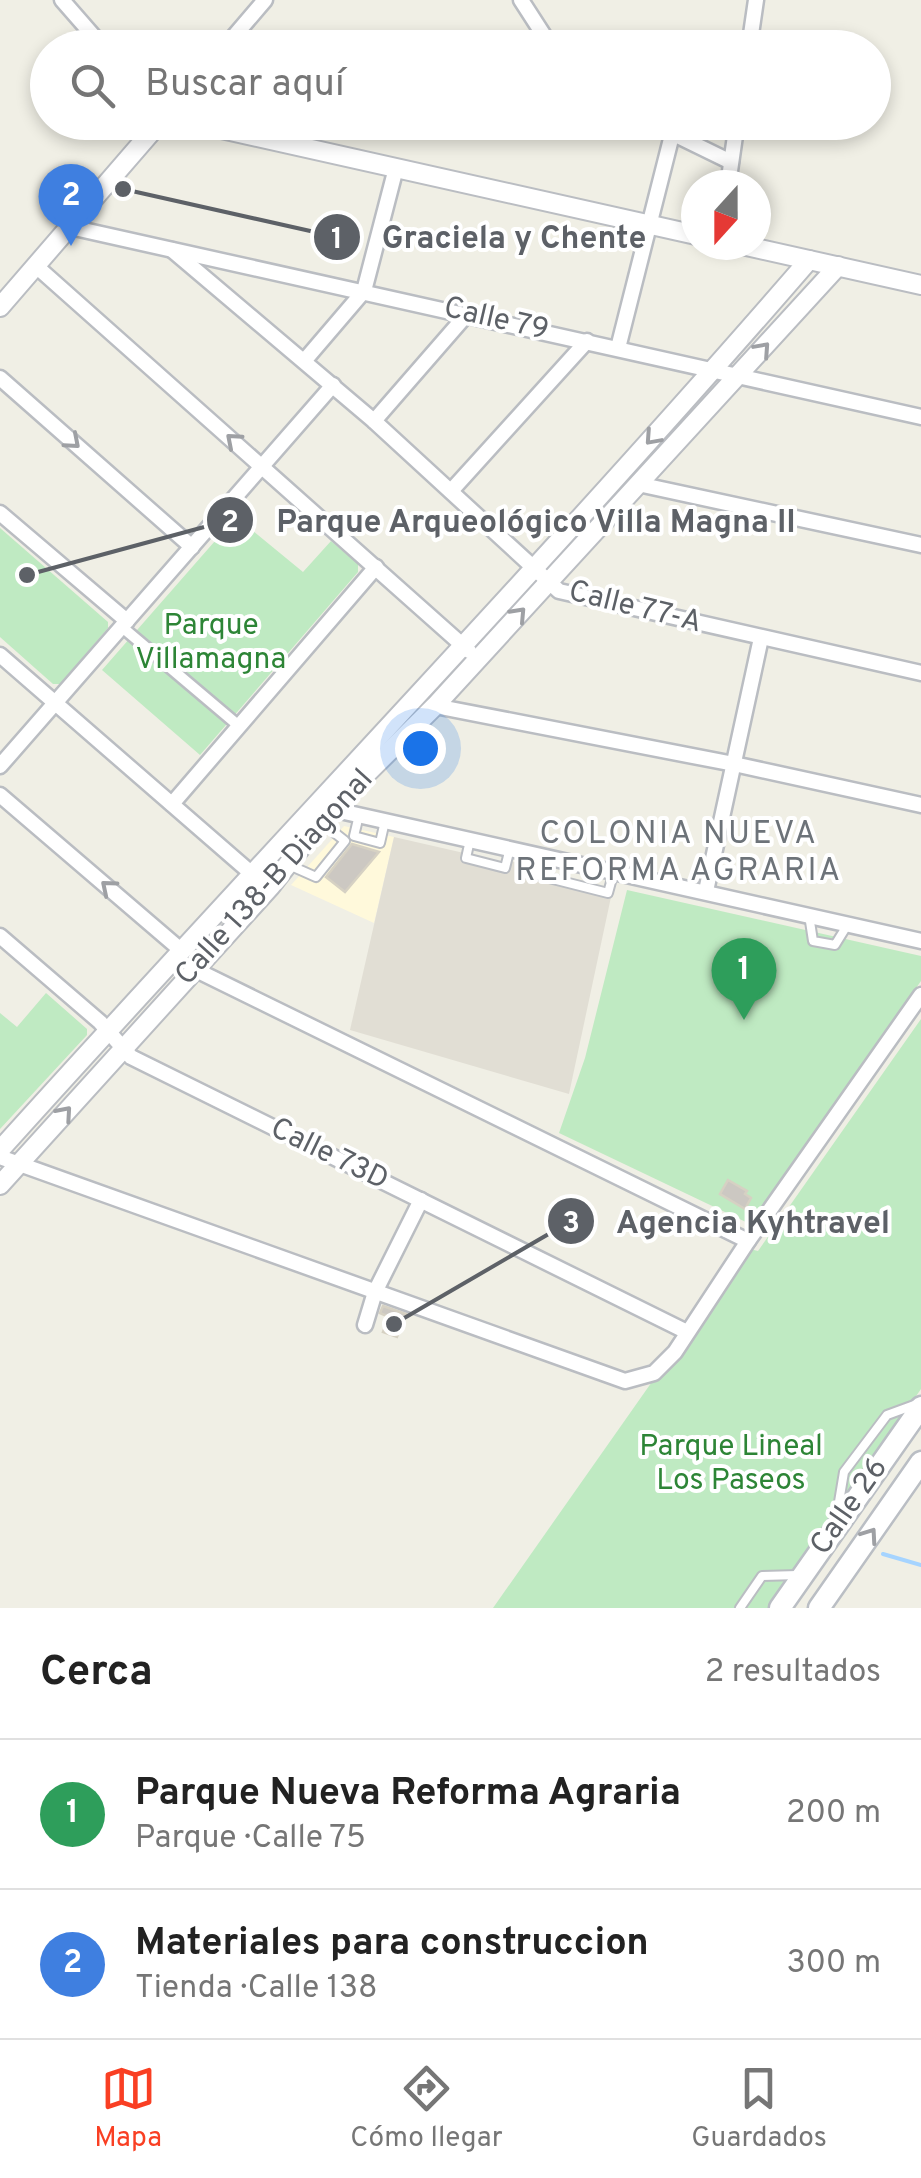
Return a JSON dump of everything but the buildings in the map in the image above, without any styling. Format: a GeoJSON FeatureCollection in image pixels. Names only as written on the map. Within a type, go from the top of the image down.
{"type":"FeatureCollection","features":[{"type":"Feature","properties":{"kind":"main road","name":"Calle 26"},"geometry":{"type":"LineString","coordinates":[[780,1608],[921,1404]]}},
{"type":"Feature","properties":{"kind":"main road","name":"Calle 26"},"geometry":{"type":"LineString","coordinates":[[819,1608],[921,1462]]}},
{"type":"Feature","properties":{"kind":"street"},"geometry":{"type":"LineString","coordinates":[[62,0],[88,30]]}},
{"type":"Feature","properties":{"kind":"street"},"geometry":{"type":"LineString","coordinates":[[239,30],[265,0]]}},
{"type":"Feature","properties":{"kind":"street"},"geometry":{"type":"LineString","coordinates":[[521,0],[540,30]]}},
{"type":"Feature","properties":{"kind":"street"},"geometry":{"type":"LineString","coordinates":[[751,30],[756,0]]}},
{"type":"Feature","properties":{"kind":"street"},"geometry":{"type":"LineString","coordinates":[[0,308],[145,140]]}},
{"type":"Feature","properties":{"kind":"street"},"geometry":{"type":"LineString","coordinates":[[271,140],[681,231]]}},
{"type":"Feature","properties":{"kind":"street"},"geometry":{"type":"LineString","coordinates":[[618,348],[671,140]]}},
{"type":"Feature","properties":{"kind":"street"},"geometry":{"type":"LineString","coordinates":[[685,140],[731,162]]}},
{"type":"Feature","properties":{"kind":"street"},"geometry":{"type":"LineString","coordinates":[[730,170],[734,140]]}},
{"type":"Feature","properties":{"kind":"street"},"geometry":{"type":"LineString","coordinates":[[305,360],[364,291],[396,168]]}},
{"type":"Feature","properties":{"kind":"street","name":"Calle 79"},"geometry":{"type":"LineString","coordinates":[[70,227],[921,417]]}},
{"type":"Feature","properties":{"kind":"street","name":"Calle 77-A"},"geometry":{"type":"LineString","coordinates":[[172,250],[374,421],[540,577],[572,596],[921,672]]}},
{"type":"Feature","properties":{"kind":"street"},"geometry":{"type":"LineString","coordinates":[[771,251],[921,285]]}},
{"type":"Feature","properties":{"kind":"street","name":"Calle 138-B Diagonal"},"geometry":{"type":"LineString","coordinates":[[0,1186],[271,886],[326,816],[478,659],[540,577],[809,260]]}},
{"type":"Feature","properties":{"kind":"street"},"geometry":{"type":"LineString","coordinates":[[36,266],[478,659]]}},
{"type":"Feature","properties":{"kind":"street","name":"Calle 138-B Diagonal"},"geometry":{"type":"LineString","coordinates":[[0,1154],[108,1030],[462,645],[638,484],[838,266]]}},
{"type":"Feature","properties":{"kind":"street"},"geometry":{"type":"LineString","coordinates":[[374,421],[468,313]]}},
{"type":"Feature","properties":{"kind":"street"},"geometry":{"type":"LineString","coordinates":[[451,491],[587,341]]}},
{"type":"Feature","properties":{"kind":"street"},"geometry":{"type":"LineString","coordinates":[[0,378],[192,547]]}},
{"type":"Feature","properties":{"kind":"street"},"geometry":{"type":"LineString","coordinates":[[0,766],[332,385]]}},
{"type":"Feature","properties":{"kind":"street"},"geometry":{"type":"LineString","coordinates":[[638,484],[921,546]]}},
{"type":"Feature","properties":{"kind":"street"},"geometry":{"type":"LineString","coordinates":[[0,513],[239,726]]}},
{"type":"Feature","properties":{"kind":"street"},"geometry":{"type":"LineString","coordinates":[[172,804],[376,568]]}},
{"type":"Feature","properties":{"kind":"street"},"geometry":{"type":"LineString","coordinates":[[706,891],[762,638]]}},
{"type":"Feature","properties":{"kind":"street"},"geometry":{"type":"LineString","coordinates":[[0,656],[251,873],[271,886]]}},
{"type":"Feature","properties":{"kind":"street"},"geometry":{"type":"LineString","coordinates":[[435,706],[921,805]]}},
{"type":"Feature","properties":{"kind":"street"},"geometry":{"type":"LineString","coordinates":[[0,795],[182,950]]}},
{"type":"Feature","properties":{"kind":"street"},"geometry":{"type":"LineString","coordinates":[[326,816],[385,821],[921,941]]}},
{"type":"Feature","properties":{"kind":"street","name":"Calle 73D"},"geometry":{"type":"LineString","coordinates":[[0,936],[108,1030],[132,1057],[687,1332]]}},
{"type":"Feature","properties":{"kind":"street"},"geometry":{"type":"LineString","coordinates":[[194,969],[748,1241]]}},
{"type":"Feature","properties":{"kind":"street"},"geometry":{"type":"LineString","coordinates":[[0,1154],[625,1381],[654,1372],[675,1352],[748,1241],[921,996]]}},
{"type":"Feature","properties":{"kind":"street"},"geometry":{"type":"LineString","coordinates":[[365,1325],[376,1292],[421,1200]]}},
{"type":"Feature","properties":{"kind":"lane"},"geometry":{"type":"LineString","coordinates":[[288,864],[316,876],[345,841],[326,816]]}},
{"type":"Feature","properties":{"kind":"lane"},"geometry":{"type":"LineString","coordinates":[[359,816],[354,836],[380,842],[385,821]]}},
{"type":"Feature","properties":{"kind":"lane"},"geometry":{"type":"LineString","coordinates":[[542,856],[537,875],[608,893],[614,871]]}},
{"type":"Feature","properties":{"kind":"lane"},"geometry":{"type":"LineString","coordinates":[[809,915],[813,941],[835,945],[848,924]]}},
{"type":"Feature","properties":{"kind":"lane"},"geometry":{"type":"LineString","coordinates":[[740,1608],[762,1576],[802,1576]]}},
{"type":"Feature","properties":{"kind":"shaded area"},"geometry":{"type":"Polygon","coordinates":[[[344,826],[394,837],[374,923],[291,885],[344,826]]]}},
{"type":"Feature","properties":{"kind":"shaded area"},"geometry":{"type":"Polygon","coordinates":[[[394,837],[464,853],[507,870],[510,861],[537,867],[535,877],[611,897],[569,1094],[350,1030],[394,837]]]}},
{"type":"Feature","properties":{"kind":"green space","name":"Parque Villamagna"},"geometry":{"type":"Polygon","coordinates":[[[236,517],[303,572],[331,541],[358,564],[358,572],[200,755],[102,670],[236,517]]]}},
{"type":"Feature","properties":{"kind":"green space"},"geometry":{"type":"Polygon","coordinates":[[[0,528],[108,622],[108,628],[60,684],[53,684],[0,637],[0,528]]]}},
{"type":"Feature","properties":{"kind":"green space"},"geometry":{"type":"Polygon","coordinates":[[[627,890],[921,956],[921,981],[750,1224],[559,1133],[585,1058],[627,890]]]}},
{"type":"Feature","properties":{"kind":"green space"},"geometry":{"type":"Polygon","coordinates":[[[46,993],[87,1029],[87,1035],[0,1129],[0,1013],[17,1027],[46,993]]]}},
{"type":"Feature","properties":{"kind":"green space","name":"Parque Lineal Los Paseos"},"geometry":{"type":"Polygon","coordinates":[[[921,1019],[921,1389],[768,1608],[493,1608],[746,1248],[758,1251],[921,1019]]]}},
{"type":"Feature","properties":{"kind":"waterway"},"geometry":{"type":"LineString","coordinates":[[883,1554],[921,1565]]}},
{"type":"Feature","properties":{"kind":"place","name":"Graciela y Chente"},"geometry":{"type":"Point","coordinates":[123,189]}},
{"type":"Feature","properties":{"kind":"place","name":"Materiales para construccion"},"geometry":{"type":"Point","coordinates":[71,246]}},
{"type":"Feature","properties":{"kind":"place","name":"Parque Arqueológico Villa Magna II"},"geometry":{"type":"Point","coordinates":[27,575]}},
{"type":"Feature","properties":{"kind":"place","name":"Parque Nueva Reforma Agraria"},"geometry":{"type":"Point","coordinates":[744,1020]}},
{"type":"Feature","properties":{"kind":"place","name":"Agencia Kyhtravel"},"geometry":{"type":"Point","coordinates":[394,1324]}},
{"type":"Feature","properties":{"kind":"district","name":"COLONIA NUEVA REFORMA AGRARIA"},"geometry":{"type":"Point","coordinates":[679,854]}}]}
